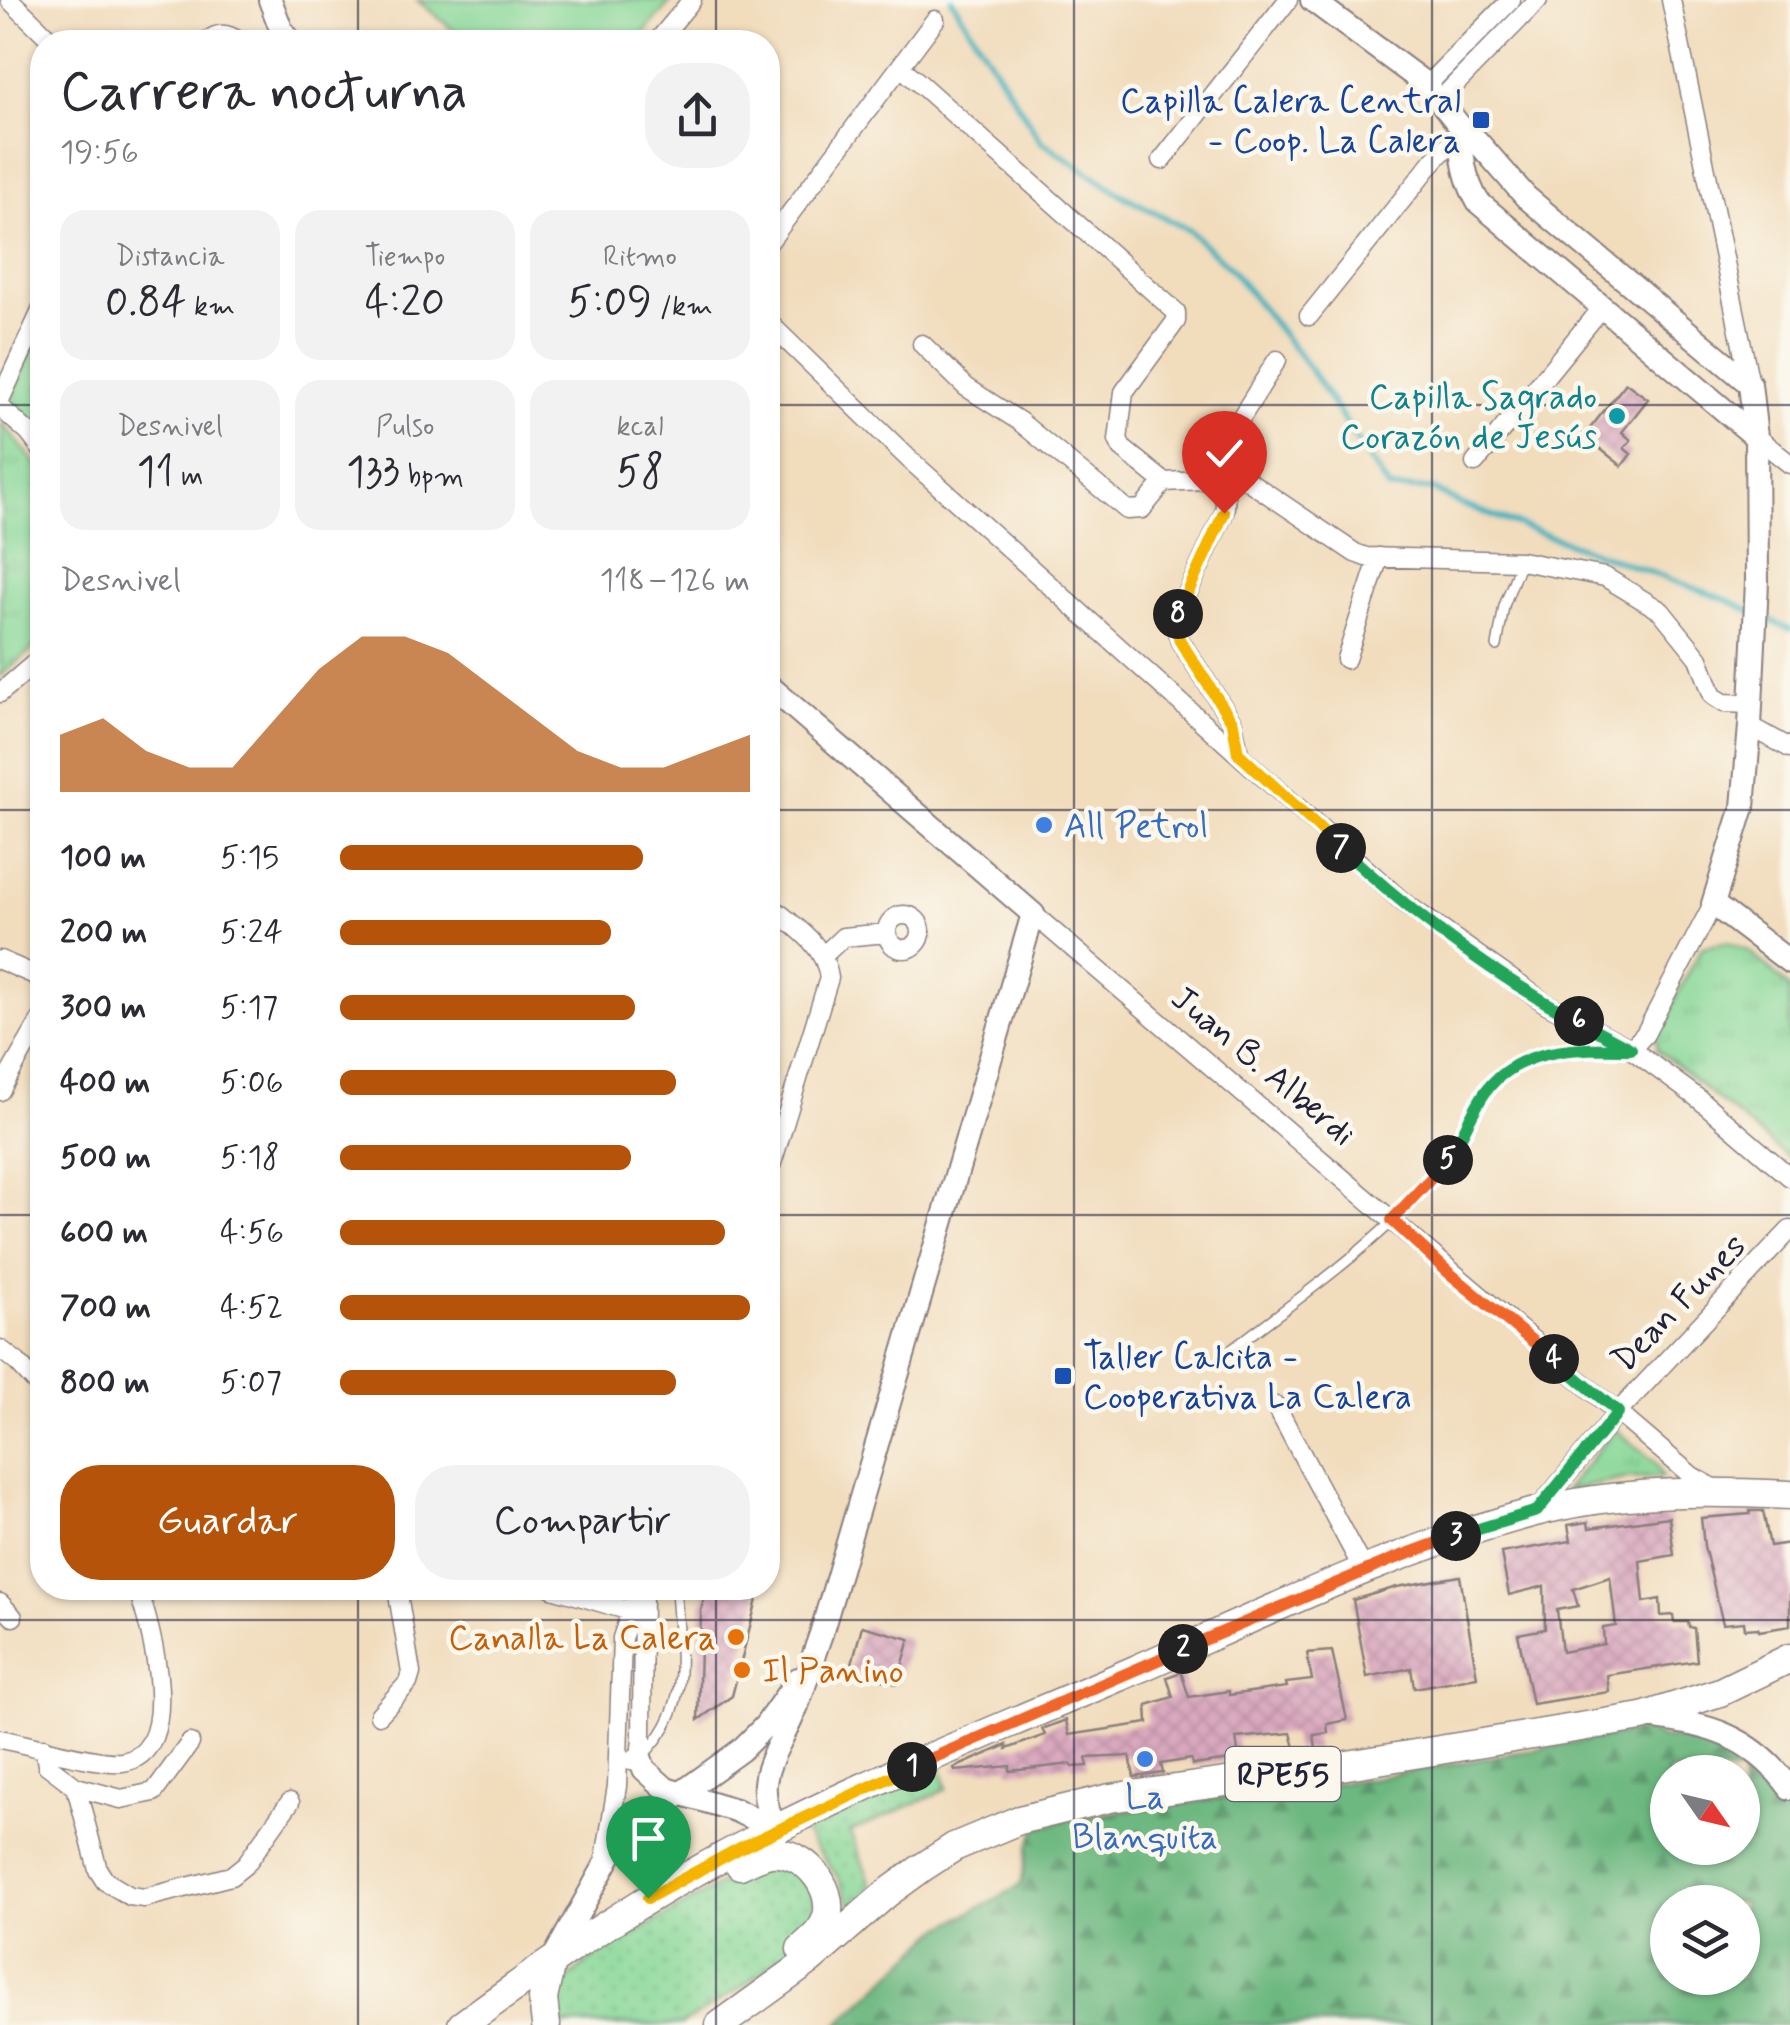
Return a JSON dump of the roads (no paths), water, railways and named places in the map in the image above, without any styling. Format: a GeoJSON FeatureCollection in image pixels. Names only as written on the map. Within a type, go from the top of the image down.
{"type":"FeatureCollection","features":[{"type":"Feature","properties":{"kind":"main road"},"geometry":{"type":"LineString","coordinates":[[462,2025],[648,1898],[702,1867],[916,1765],[1364,1571],[1537,1511],[1642,1494],[1790,1495]]}},
{"type":"Feature","properties":{"kind":"main road","name":"RPE55"},"geometry":{"type":"LineString","coordinates":[[720,2025],[810,1961],[923,1867],[954,1847],[1018,1820],[1110,1798],[1341,1766],[1642,1717],[1720,1692],[1790,1658]]}},
{"type":"Feature","properties":{"kind":"main road"},"geometry":{"type":"LineString","coordinates":[[784,1827],[815,1872]]}},
{"type":"Feature","properties":{"kind":"main road"},"geometry":{"type":"LineString","coordinates":[[702,1867],[734,1868],[772,1853],[791,1857],[815,1872]]}},
{"type":"Feature","properties":{"kind":"main road","name":"RPE55"},"geometry":{"type":"LineString","coordinates":[[780,1984],[792,1956],[818,1933],[828,1915],[825,1893],[815,1872]]}},
{"type":"Feature","properties":{"kind":"main road"},"geometry":{"type":"LineString","coordinates":[[546,2025],[543,1999],[551,1962]]}},
{"type":"Feature","properties":{"kind":"street"},"geometry":{"type":"LineString","coordinates":[[10,0],[41,30]]}},
{"type":"Feature","properties":{"kind":"street"},"geometry":{"type":"LineString","coordinates":[[270,0],[282,30]]}},
{"type":"Feature","properties":{"kind":"street"},"geometry":{"type":"LineString","coordinates":[[667,30],[692,0]]}},
{"type":"Feature","properties":{"kind":"street"},"geometry":{"type":"LineString","coordinates":[[1162,160],[1288,0]]}},
{"type":"Feature","properties":{"kind":"street"},"geometry":{"type":"LineString","coordinates":[[1312,0],[1434,93],[1526,197],[1750,384]]}},
{"type":"Feature","properties":{"kind":"street"},"geometry":{"type":"LineString","coordinates":[[1434,93],[1512,0]]}},
{"type":"Feature","properties":{"kind":"street"},"geometry":{"type":"LineString","coordinates":[[1434,93],[1538,0]]}},
{"type":"Feature","properties":{"kind":"street"},"geometry":{"type":"LineString","coordinates":[[1631,1049],[1645,1034],[1713,904],[1744,807],[1756,582],[1756,436],[1750,384],[1671,0]]}},
{"type":"Feature","properties":{"kind":"street"},"geometry":{"type":"LineString","coordinates":[[780,227],[936,20]]}},
{"type":"Feature","properties":{"kind":"street"},"geometry":{"type":"LineString","coordinates":[[900,67],[1176,312],[1176,320],[1124,392],[1118,440],[1122,448],[1164,482],[1244,478],[1355,553],[1379,558],[1520,561],[1595,574],[1662,611],[1699,658],[1713,696],[1750,715],[1790,748]]}},
{"type":"Feature","properties":{"kind":"street"},"geometry":{"type":"LineString","coordinates":[[1464,130],[1464,171],[1478,202],[1790,464]]}},
{"type":"Feature","properties":{"kind":"street"},"geometry":{"type":"LineString","coordinates":[[1310,316],[1435,160],[1464,130]]}},
{"type":"Feature","properties":{"kind":"street"},"geometry":{"type":"LineString","coordinates":[[1475,463],[1602,307]]}},
{"type":"Feature","properties":{"kind":"street"},"geometry":{"type":"LineString","coordinates":[[780,334],[910,460],[1361,866],[1433,925],[1545,1002],[1631,1049],[1699,1099],[1790,1177]]}},
{"type":"Feature","properties":{"kind":"street"},"geometry":{"type":"LineString","coordinates":[[30,337],[0,404],[30,434]]}},
{"type":"Feature","properties":{"kind":"street"},"geometry":{"type":"LineString","coordinates":[[922,344],[966,387],[1019,421],[1126,510],[1142,509],[1164,482]]}},
{"type":"Feature","properties":{"kind":"street"},"geometry":{"type":"LineString","coordinates":[[1238,753],[1233,723],[1180,641],[1176,626],[1224,513],[1227,498],[1222,448],[1277,360]]}},
{"type":"Feature","properties":{"kind":"street"},"geometry":{"type":"LineString","coordinates":[[1346,659],[1379,558]]}},
{"type":"Feature","properties":{"kind":"street"},"geometry":{"type":"LineString","coordinates":[[0,693],[30,667]]}},
{"type":"Feature","properties":{"kind":"street","name":"Juan B. Alberdi"},"geometry":{"type":"LineString","coordinates":[[780,695],[1470,1290],[1692,1476],[1720,1492]]}},
{"type":"Feature","properties":{"kind":"street"},"geometry":{"type":"LineString","coordinates":[[1713,904],[1790,962]]}},
{"type":"Feature","properties":{"kind":"street"},"geometry":{"type":"LineString","coordinates":[[784,1827],[767,1812],[764,1780],[796,1708],[811,1660],[939,1242],[978,1095],[1033,914]]}},
{"type":"Feature","properties":{"kind":"street"},"geometry":{"type":"LineString","coordinates":[[780,915],[824,955],[829,978],[780,1137]]}},
{"type":"Feature","properties":{"kind":"street"},"geometry":{"type":"LineString","coordinates":[[824,955],[844,938],[887,934]]}},
{"type":"Feature","properties":{"kind":"street"},"geometry":{"type":"LineString","coordinates":[[0,960],[30,973]]}},
{"type":"Feature","properties":{"kind":"street"},"geometry":{"type":"LineString","coordinates":[[0,1091],[30,1039]]}},
{"type":"Feature","properties":{"kind":"street","name":"Dean Funes"},"geometry":{"type":"LineString","coordinates":[[1537,1511],[1618,1412],[1790,1230]]}},
{"type":"Feature","properties":{"kind":"street"},"geometry":{"type":"LineString","coordinates":[[0,1349],[30,1378]]}},
{"type":"Feature","properties":{"kind":"street"},"geometry":{"type":"LineString","coordinates":[[1276,1406],[1364,1571]]}},
{"type":"Feature","properties":{"kind":"street"},"geometry":{"type":"LineString","coordinates":[[0,1738],[119,1762],[142,1754],[155,1737],[158,1668],[142,1600]]}},
{"type":"Feature","properties":{"kind":"street"},"geometry":{"type":"LineString","coordinates":[[379,1715],[408,1683],[410,1673],[399,1600]]}},
{"type":"Feature","properties":{"kind":"street"},"geometry":{"type":"LineString","coordinates":[[595,1600],[630,1610]]}},
{"type":"Feature","properties":{"kind":"street"},"geometry":{"type":"LineString","coordinates":[[604,1865],[617,1767],[622,1638],[635,1600]]}},
{"type":"Feature","properties":{"kind":"street"},"geometry":{"type":"LineString","coordinates":[[641,1600],[640,1758],[657,1784],[784,1827]]}},
{"type":"Feature","properties":{"kind":"street"},"geometry":{"type":"LineString","coordinates":[[551,1962],[604,1865],[625,1836],[741,1750],[764,1726],[811,1660]]}},
{"type":"Feature","properties":{"kind":"street"},"geometry":{"type":"LineString","coordinates":[[1642,1717],[1690,1724],[1734,1738],[1762,1754],[1790,1788]]}},
{"type":"Feature","properties":{"kind":"street"},"geometry":{"type":"LineString","coordinates":[[44,1748],[47,1765],[76,1787],[121,1799],[154,1792],[190,1744]]}},
{"type":"Feature","properties":{"kind":"street"},"geometry":{"type":"LineString","coordinates":[[617,1767],[640,1758]]}},
{"type":"Feature","properties":{"kind":"street"},"geometry":{"type":"LineString","coordinates":[[76,1787],[98,1870],[114,1888],[144,1898],[231,1876],[246,1864],[290,1802]]}},
{"type":"Feature","properties":{"kind":"lane"},"geometry":{"type":"LineString","coordinates":[[1497,646],[1504,606],[1520,561]]}},
{"type":"Feature","properties":{"kind":"lane"},"geometry":{"type":"LineString","coordinates":[[1231,1350],[1365,1246],[1436,1177],[1476,1106],[1502,1074],[1520,1062],[1542,1055],[1582,1048],[1631,1049]]}},
{"type":"Feature","properties":{"kind":"lane"},"geometry":{"type":"LineString","coordinates":[[640,1758],[658,1741],[677,1706],[680,1661],[677,1600]]}},
{"type":"Feature","properties":{"kind":"waterway"},"geometry":{"type":"LineString","coordinates":[[952,0],[1041,141],[1120,194],[1190,231],[1230,268],[1310,369],[1389,489],[1433,489],[1463,505],[1727,600],[1790,629]]}},
{"type":"Feature","properties":{"kind":"place","name":"Capilla Calera Central - Coop. La Calera"},"geometry":{"type":"Point","coordinates":[1481,120]}},
{"type":"Feature","properties":{"kind":"place","name":"Capilla Sagrado Corazón de Jesús"},"geometry":{"type":"Point","coordinates":[1617,416]}},
{"type":"Feature","properties":{"kind":"place","name":"All Petrol"},"geometry":{"type":"Point","coordinates":[1044,825]}},
{"type":"Feature","properties":{"kind":"place","name":"Taller Calcita - Cooperativa La Calera"},"geometry":{"type":"Point","coordinates":[1063,1376]}},
{"type":"Feature","properties":{"kind":"place","name":"Canalla La Calera"},"geometry":{"type":"Point","coordinates":[736,1637]}},
{"type":"Feature","properties":{"kind":"place","name":"Il Panino"},"geometry":{"type":"Point","coordinates":[742,1670]}},
{"type":"Feature","properties":{"kind":"place","name":"La Blanquita"},"geometry":{"type":"Point","coordinates":[1145,1759]}}]}
